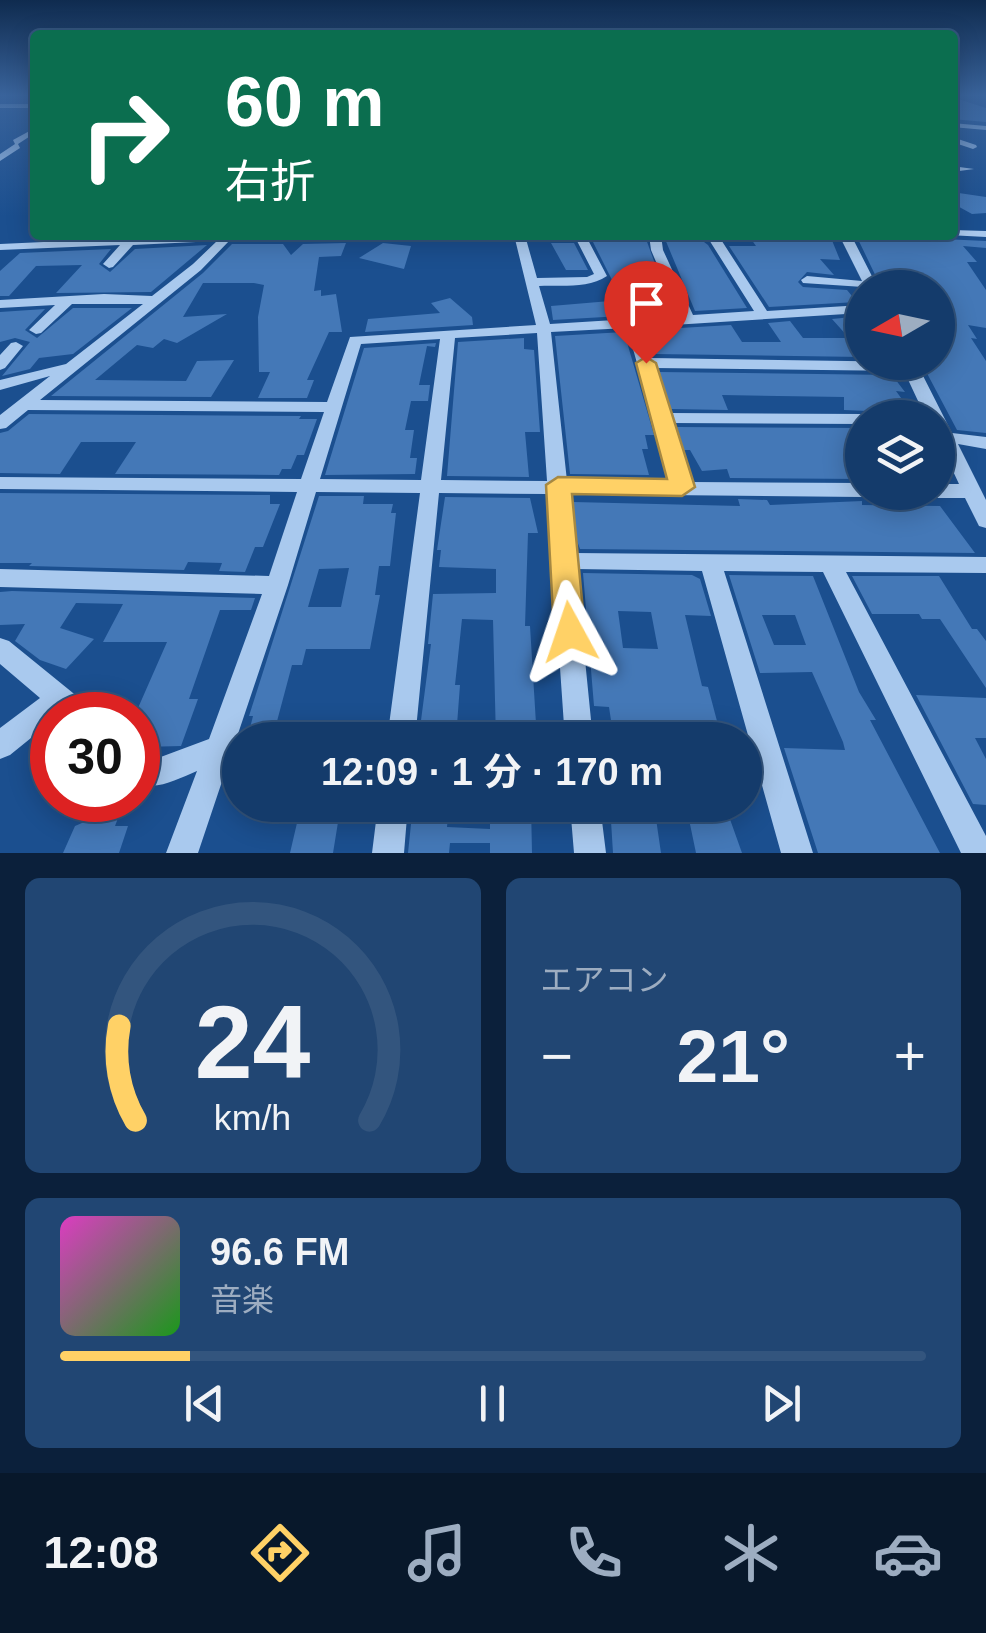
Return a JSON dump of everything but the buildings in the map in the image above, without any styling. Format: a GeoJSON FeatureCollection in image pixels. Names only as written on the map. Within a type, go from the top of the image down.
{"type":"FeatureCollection","features":[{"type":"Feature","properties":{"kind":"street"},"geometry":{"type":"LineString","coordinates":[[0,158],[27,136]]}},
{"type":"Feature","properties":{"kind":"street"},"geometry":{"type":"LineString","coordinates":[[958,141],[970,144],[986,140]]}},
{"type":"Feature","properties":{"kind":"street"},"geometry":{"type":"LineString","coordinates":[[958,168],[970,169]]}},
{"type":"Feature","properties":{"kind":"street"},"geometry":{"type":"LineString","coordinates":[[958,233],[986,234]]}},
{"type":"Feature","properties":{"kind":"street"},"geometry":{"type":"LineString","coordinates":[[958,234],[986,244]]}},
{"type":"Feature","properties":{"kind":"street"},"geometry":{"type":"LineString","coordinates":[[0,250],[42,240]]}},
{"type":"Feature","properties":{"kind":"street"},"geometry":{"type":"LineString","coordinates":[[22,246],[150,240]]}},
{"type":"Feature","properties":{"kind":"street"},"geometry":{"type":"LineString","coordinates":[[0,424],[224,240]]}},
{"type":"Feature","properties":{"kind":"street"},"geometry":{"type":"LineString","coordinates":[[521,240],[544,329],[577,722]]}},
{"type":"Feature","properties":{"kind":"street"},"geometry":{"type":"LineString","coordinates":[[534,282],[588,281],[602,276],[583,240]]}},
{"type":"Feature","properties":{"kind":"street"},"geometry":{"type":"LineString","coordinates":[[656,240],[688,320]]}},
{"type":"Feature","properties":{"kind":"street"},"geometry":{"type":"LineString","coordinates":[[715,240],[762,315]]}},
{"type":"Feature","properties":{"kind":"street"},"geometry":{"type":"LineString","coordinates":[[848,240],[863,270]]}},
{"type":"Feature","properties":{"kind":"street"},"geometry":{"type":"LineString","coordinates":[[109,264],[130,241]]}},
{"type":"Feature","properties":{"kind":"street"},"geometry":{"type":"LineString","coordinates":[[807,280],[845,284]]}},
{"type":"Feature","properties":{"kind":"street"},"geometry":{"type":"LineString","coordinates":[[3,307],[67,301],[154,300]]}},
{"type":"Feature","properties":{"kind":"street"},"geometry":{"type":"LineString","coordinates":[[36,330],[67,301]]}},
{"type":"Feature","properties":{"kind":"street"},"geometry":{"type":"LineString","coordinates":[[182,853],[276,585],[355,340],[845,310]]}},
{"type":"Feature","properties":{"kind":"street"},"geometry":{"type":"LineString","coordinates":[[633,323],[682,487]]}},
{"type":"Feature","properties":{"kind":"street"},"geometry":{"type":"LineString","coordinates":[[403,722],[448,334]]}},
{"type":"Feature","properties":{"kind":"street"},"geometry":{"type":"LineString","coordinates":[[0,364],[16,346]]}},
{"type":"Feature","properties":{"kind":"street"},"geometry":{"type":"LineString","coordinates":[[646,363],[845,364]]}},
{"type":"Feature","properties":{"kind":"street"},"geometry":{"type":"LineString","coordinates":[[0,384],[73,366]]}},
{"type":"Feature","properties":{"kind":"street"},"geometry":{"type":"LineString","coordinates":[[24,405],[331,408]]}},
{"type":"Feature","properties":{"kind":"street"},"geometry":{"type":"LineString","coordinates":[[663,418],[845,419]]}},
{"type":"Feature","properties":{"kind":"street"},"geometry":{"type":"LineString","coordinates":[[955,432],[986,443]]}},
{"type":"Feature","properties":{"kind":"street"},"geometry":{"type":"LineString","coordinates":[[955,458],[986,520]]}},
{"type":"Feature","properties":{"kind":"street"},"geometry":{"type":"LineString","coordinates":[[3,487],[308,483],[845,490]]}},
{"type":"Feature","properties":{"kind":"street"},"geometry":{"type":"LineString","coordinates":[[955,491],[971,491]]}},
{"type":"Feature","properties":{"kind":"street"},"geometry":{"type":"LineString","coordinates":[[563,560],[986,565]]}},
{"type":"Feature","properties":{"kind":"street"},"geometry":{"type":"LineString","coordinates":[[711,563],[797,853]]}},
{"type":"Feature","properties":{"kind":"street"},"geometry":{"type":"LineString","coordinates":[[830,565],[978,853]]}},
{"type":"Feature","properties":{"kind":"street"},"geometry":{"type":"LineString","coordinates":[[0,578],[276,585]]}},
{"type":"Feature","properties":{"kind":"street"},"geometry":{"type":"LineString","coordinates":[[0,649],[51,692]]}},
{"type":"Feature","properties":{"kind":"street"},"geometry":{"type":"LineString","coordinates":[[0,745],[30,728]]}},
{"type":"Feature","properties":{"kind":"street"},"geometry":{"type":"LineString","coordinates":[[160,771],[217,749]]}},
{"type":"Feature","properties":{"kind":"street"},"geometry":{"type":"LineString","coordinates":[[388,853],[391,822]]}},
{"type":"Feature","properties":{"kind":"street"},"geometry":{"type":"LineString","coordinates":[[587,822],[590,853]]}},
{"type":"Feature","properties":{"kind":"route"},"geometry":{"type":"LineString","coordinates":[[570,632],[558,485],[682,487],[646,363]]}}]}
